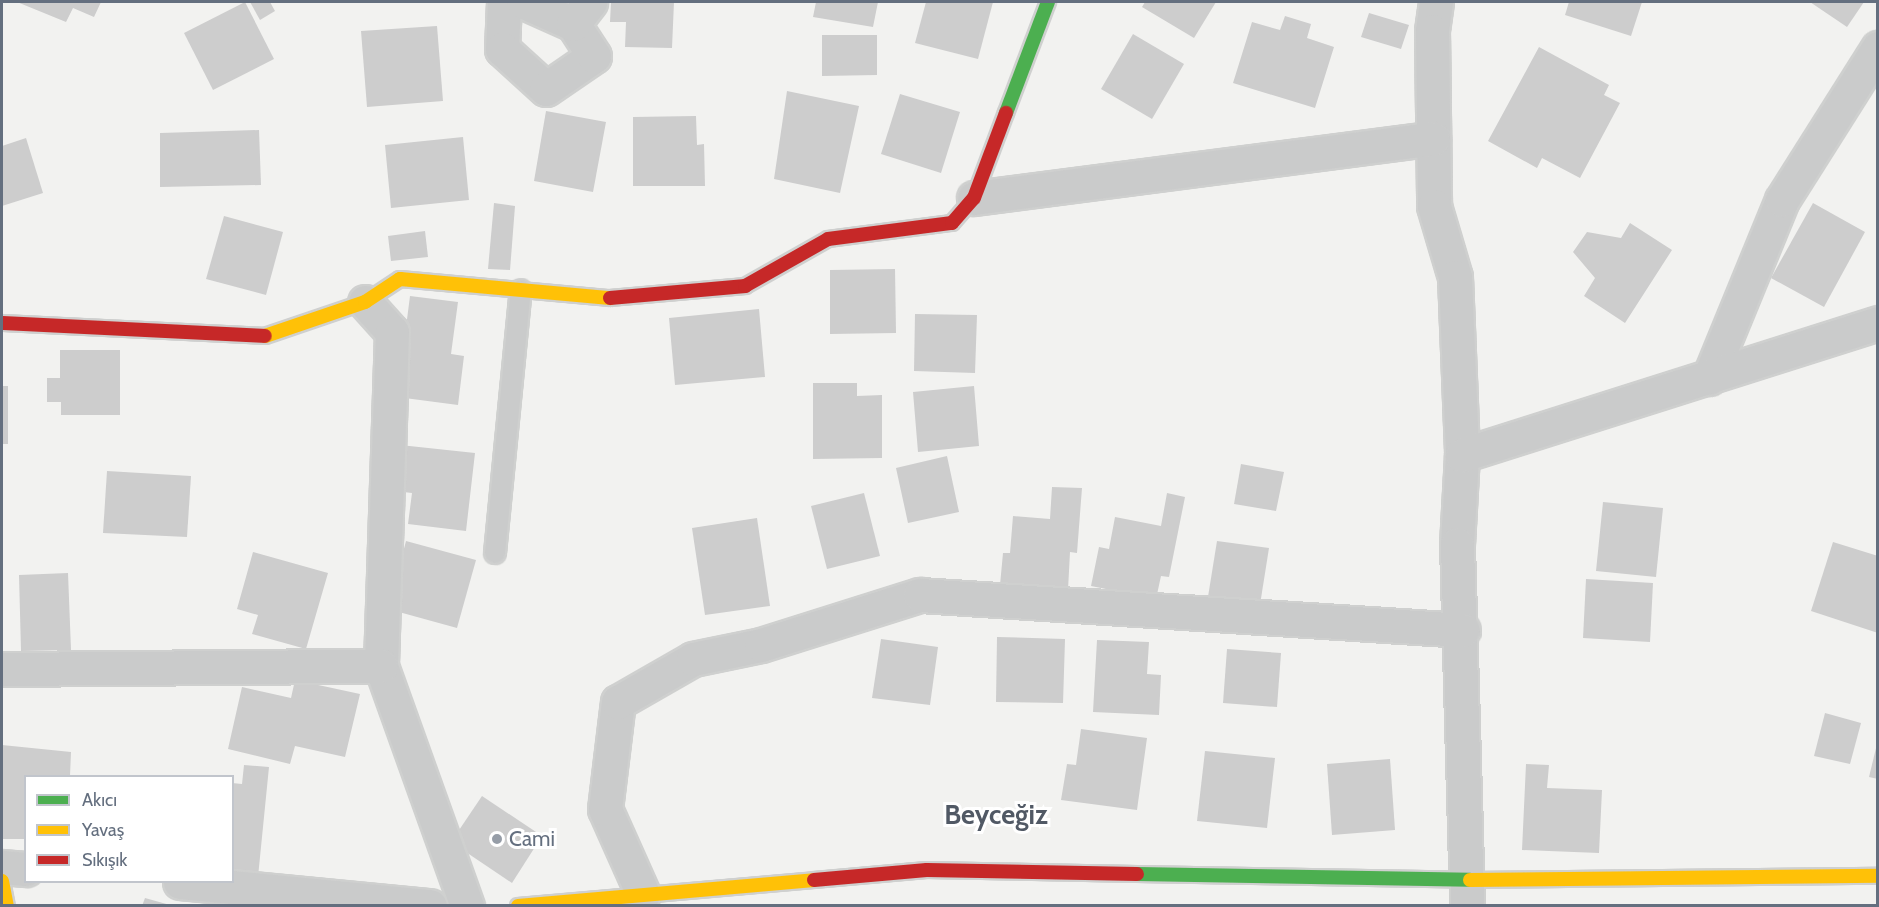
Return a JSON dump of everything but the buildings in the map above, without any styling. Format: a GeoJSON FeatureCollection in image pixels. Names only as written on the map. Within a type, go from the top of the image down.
{"type":"FeatureCollection","features":[{"type":"Feature","properties":{"kind":"street"},"geometry":{"type":"LineString","coordinates":[[504,2],[502,49],[546,89],[594,56],[582,13],[524,2]]}},
{"type":"Feature","properties":{"kind":"street"},"geometry":{"type":"LineString","coordinates":[[2,323],[273,336],[365,302],[400,279],[630,300],[745,286],[828,239],[952,223],[974,198],[1048,2]]}},
{"type":"Feature","properties":{"kind":"street"},"geometry":{"type":"LineString","coordinates":[[1436,2],[1434,206],[1455,277],[1462,454],[1457,544],[1463,630],[1467,893]]}},
{"type":"Feature","properties":{"kind":"street"},"geometry":{"type":"LineString","coordinates":[[1708,378],[1782,200],[1878,48]]}},
{"type":"Feature","properties":{"kind":"street"},"geometry":{"type":"LineString","coordinates":[[974,198],[1433,138]]}},
{"type":"Feature","properties":{"kind":"street"},"geometry":{"type":"LineString","coordinates":[[365,302],[392,332],[381,666],[467,906]]}},
{"type":"Feature","properties":{"kind":"street"},"geometry":{"type":"LineString","coordinates":[[1462,454],[1878,323]]}},
{"type":"Feature","properties":{"kind":"street"},"geometry":{"type":"LineString","coordinates":[[643,894],[605,809],[618,702],[693,659],[761,645],[920,595],[1463,630]]}},
{"type":"Feature","properties":{"kind":"street"},"geometry":{"type":"LineString","coordinates":[[2,669],[381,666]]}},
{"type":"Feature","properties":{"kind":"street"},"geometry":{"type":"LineString","coordinates":[[2,867],[24,869]]}},
{"type":"Feature","properties":{"kind":"street"},"geometry":{"type":"LineString","coordinates":[[518,906],[643,894],[678,899],[927,870],[1467,893],[1878,876]]}},
{"type":"Feature","properties":{"kind":"street"},"geometry":{"type":"LineString","coordinates":[[2,881],[7,906]]}},
{"type":"Feature","properties":{"kind":"street"},"geometry":{"type":"LineString","coordinates":[[190,883],[430,906]]}},
{"type":"Feature","properties":{"kind":"lane"},"geometry":{"type":"LineString","coordinates":[[495,553],[521,290]]}},
{"type":"Feature","properties":{"kind":"traffic: fast"},"geometry":{"type":"LineString","coordinates":[[1006,113],[1048,2]]}},
{"type":"Feature","properties":{"kind":"traffic: fast"},"geometry":{"type":"LineString","coordinates":[[1137,874],[1470,880]]}},
{"type":"Feature","properties":{"kind":"traffic: slow"},"geometry":{"type":"LineString","coordinates":[[265,336],[365,302],[400,279],[610,298]]}},
{"type":"Feature","properties":{"kind":"traffic: slow"},"geometry":{"type":"LineString","coordinates":[[1470,880],[1878,876]]}},
{"type":"Feature","properties":{"kind":"traffic: slow"},"geometry":{"type":"LineString","coordinates":[[518,906],[814,880]]}},
{"type":"Feature","properties":{"kind":"traffic: slow"},"geometry":{"type":"LineString","coordinates":[[2,881],[7,906]]}},
{"type":"Feature","properties":{"kind":"traffic: jam"},"geometry":{"type":"LineString","coordinates":[[610,298],[745,286],[828,239],[952,223],[974,198],[1006,113]]}},
{"type":"Feature","properties":{"kind":"traffic: jam"},"geometry":{"type":"LineString","coordinates":[[2,323],[265,336]]}},
{"type":"Feature","properties":{"kind":"traffic: jam"},"geometry":{"type":"LineString","coordinates":[[814,880],[927,870],[1137,874]]}},
{"type":"Feature","properties":{"kind":"place","name":"Cami"},"geometry":{"type":"Point","coordinates":[497,839]}},
{"type":"Feature","properties":{"kind":"district","name":"Beyceğiz"},"geometry":{"type":"Point","coordinates":[996,815]}}]}
